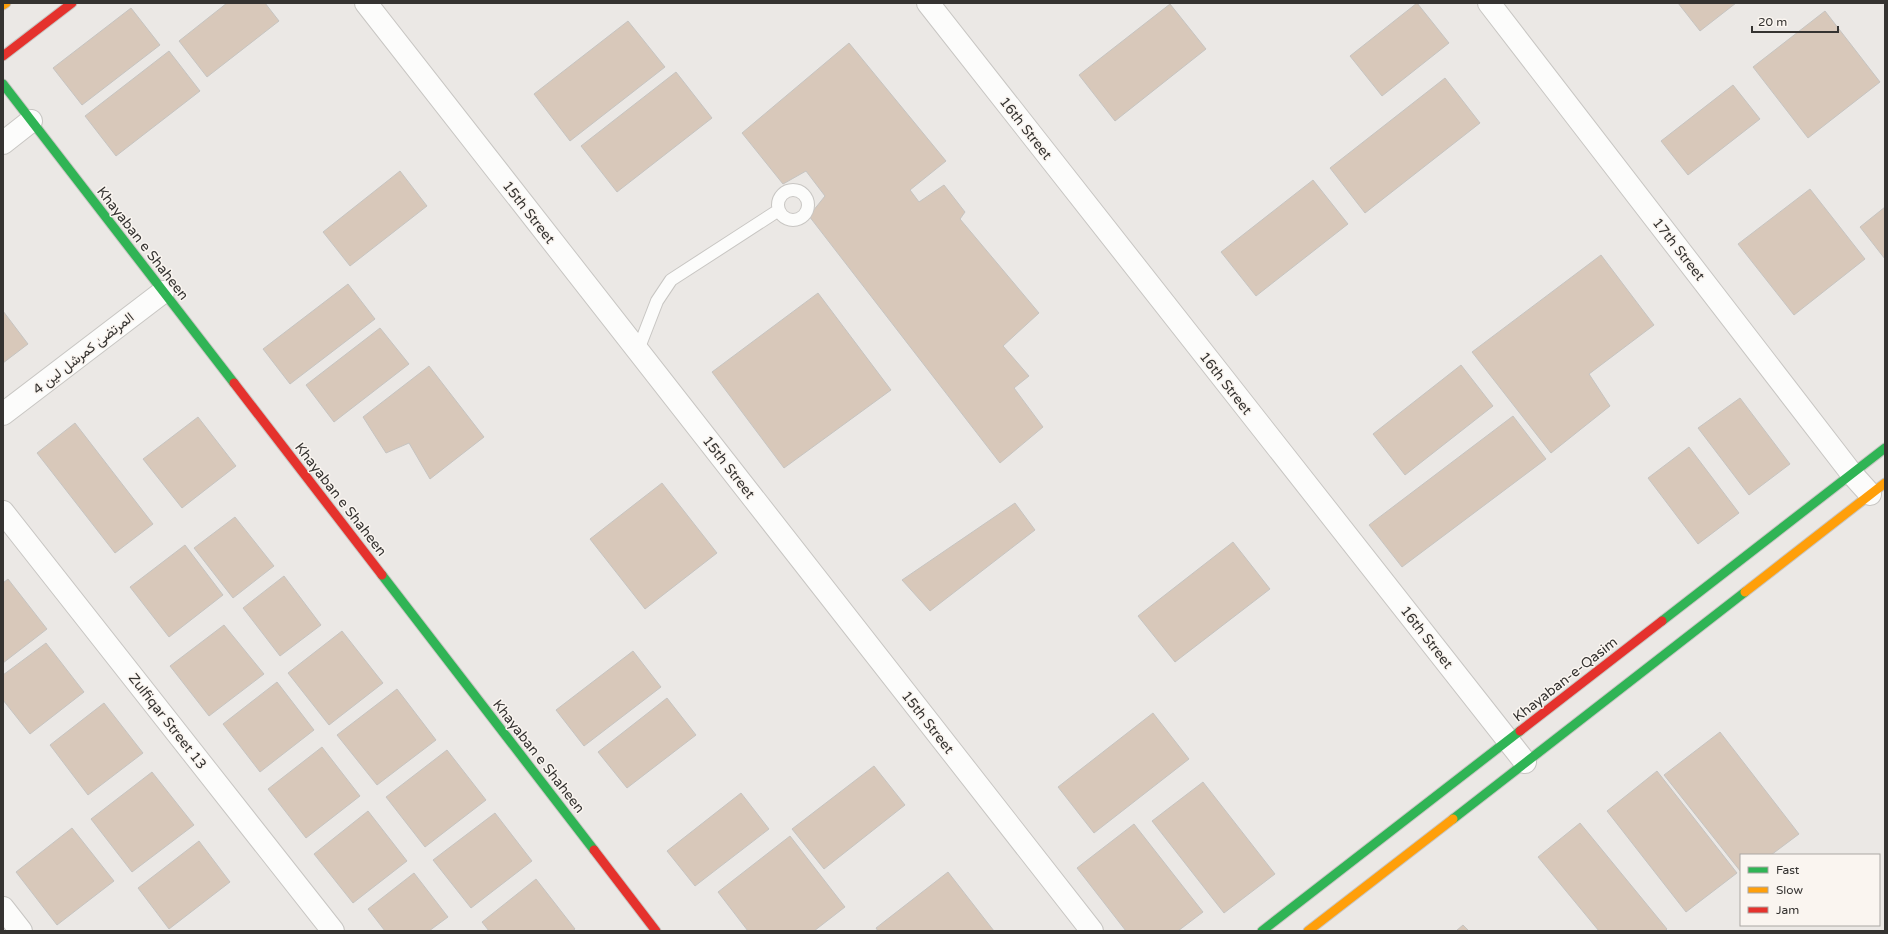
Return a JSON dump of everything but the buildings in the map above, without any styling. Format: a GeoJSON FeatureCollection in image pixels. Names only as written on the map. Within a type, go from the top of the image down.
{"type":"FeatureCollection","features":[{"type":"Feature","properties":{"kind":"street"},"geometry":{"type":"LineString","coordinates":[[3,56],[72,3]]}},
{"type":"Feature","properties":{"kind":"street","name":"15th Street"},"geometry":{"type":"LineString","coordinates":[[366,3],[1092,931]]}},
{"type":"Feature","properties":{"kind":"street","name":"16th Street"},"geometry":{"type":"LineString","coordinates":[[928,3],[1525,762]]}},
{"type":"Feature","properties":{"kind":"street","name":"17th Street"},"geometry":{"type":"LineString","coordinates":[[1489,3],[1852,474],[1878,489]]}},
{"type":"Feature","properties":{"kind":"street","name":"Khayaban e Shaheen"},"geometry":{"type":"LineString","coordinates":[[3,84],[656,931]]}},
{"type":"Feature","properties":{"kind":"street"},"geometry":{"type":"LineString","coordinates":[[3,143],[31,121]]}},
{"type":"Feature","properties":{"kind":"street","name":"المرتضیٰ کمرشل لین 4"},"geometry":{"type":"LineString","coordinates":[[3,414],[163,292]]}},
{"type":"Feature","properties":{"kind":"street","name":"Khayaban-e-Qasim"},"geometry":{"type":"LineString","coordinates":[[1262,931],[1885,448]]}},
{"type":"Feature","properties":{"kind":"street"},"geometry":{"type":"LineString","coordinates":[[1308,931],[1878,489]]}},
{"type":"Feature","properties":{"kind":"street","name":"Zulfiqar Street 13"},"geometry":{"type":"LineString","coordinates":[[3,512],[333,931]]}},
{"type":"Feature","properties":{"kind":"street"},"geometry":{"type":"LineString","coordinates":[[3,908],[21,931]]}},
{"type":"Feature","properties":{"kind":"lane"},"geometry":{"type":"LineString","coordinates":[[638,350],[657,301],[671,280],[779,210]]}},
{"type":"Feature","properties":{"kind":"traffic: fast"},"geometry":{"type":"LineString","coordinates":[[3,84],[234,383]]}},
{"type":"Feature","properties":{"kind":"traffic: fast"},"geometry":{"type":"LineString","coordinates":[[1662,621],[1885,448]]}},
{"type":"Feature","properties":{"kind":"traffic: fast"},"geometry":{"type":"LineString","coordinates":[[382,575],[594,850]]}},
{"type":"Feature","properties":{"kind":"traffic: fast"},"geometry":{"type":"LineString","coordinates":[[1453,819],[1745,592]]}},
{"type":"Feature","properties":{"kind":"traffic: fast"},"geometry":{"type":"LineString","coordinates":[[1262,931],[1520,731]]}},
{"type":"Feature","properties":{"kind":"traffic: slow"},"geometry":{"type":"LineString","coordinates":[[1745,592],[1885,483]]}},
{"type":"Feature","properties":{"kind":"traffic: slow"},"geometry":{"type":"LineString","coordinates":[[1308,931],[1453,819]]}},
{"type":"Feature","properties":{"kind":"traffic: jam"},"geometry":{"type":"LineString","coordinates":[[3,56],[72,3]]}},
{"type":"Feature","properties":{"kind":"traffic: jam"},"geometry":{"type":"LineString","coordinates":[[234,383],[382,575]]}},
{"type":"Feature","properties":{"kind":"traffic: jam"},"geometry":{"type":"LineString","coordinates":[[1520,731],[1662,621]]}},
{"type":"Feature","properties":{"kind":"traffic: jam"},"geometry":{"type":"LineString","coordinates":[[594,850],[656,931]]}}]}
